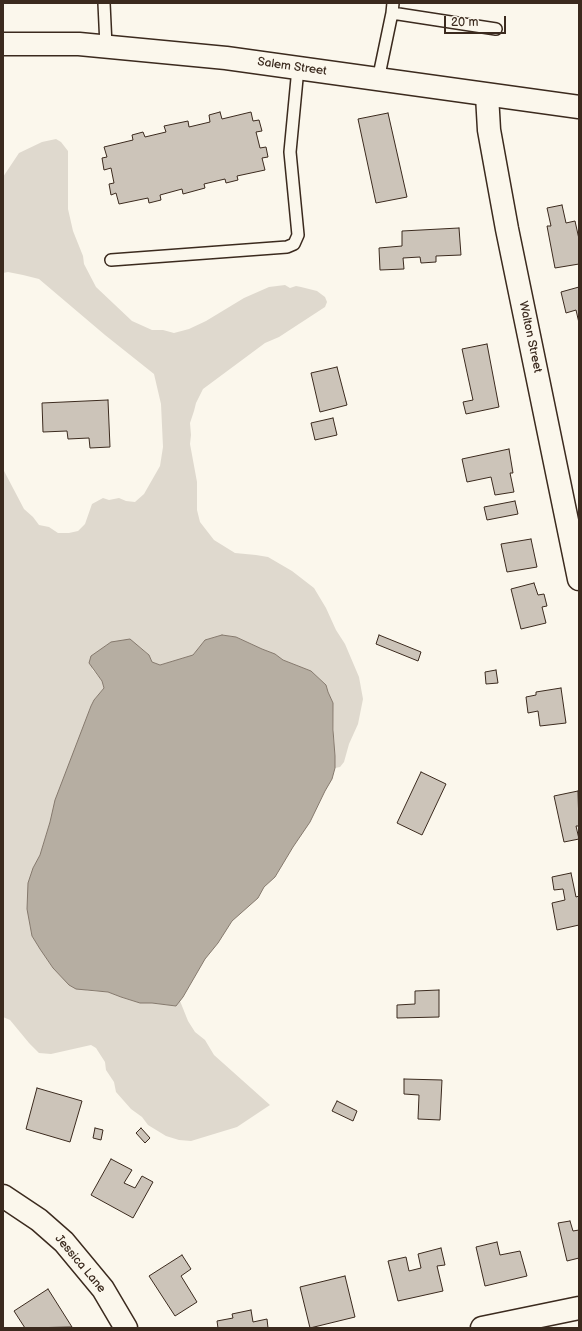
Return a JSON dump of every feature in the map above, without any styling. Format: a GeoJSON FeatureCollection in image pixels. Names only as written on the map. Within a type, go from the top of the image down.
{"type":"FeatureCollection","features":[{"type":"Feature","properties":{"kind":"street","name":"Salem Street"},"geometry":{"type":"LineString","coordinates":[[3,44],[72,44],[106,46],[226,58],[579,107]]}},
{"type":"Feature","properties":{"kind":"street","name":"Walton Street"},"geometry":{"type":"LineString","coordinates":[[487,95],[489,130],[507,229],[579,579]]}},
{"type":"Feature","properties":{"kind":"street","name":"Jessica Lane"},"geometry":{"type":"LineString","coordinates":[[3,1196],[38,1220],[64,1242],[103,1289],[126,1328]]}},
{"type":"Feature","properties":{"kind":"street"},"geometry":{"type":"LineString","coordinates":[[482,1328],[579,1308]]}},
{"type":"Feature","properties":{"kind":"lane"},"geometry":{"type":"LineString","coordinates":[[104,3],[106,46]]}},
{"type":"Feature","properties":{"kind":"lane"},"geometry":{"type":"LineString","coordinates":[[378,80],[393,8],[496,29]]}},
{"type":"Feature","properties":{"kind":"lane"},"geometry":{"type":"LineString","coordinates":[[111,260],[287,246],[294,244],[298,238],[298,233],[290,152],[298,68]]}},
{"type":"Feature","properties":{"kind":"shaded area"},"geometry":{"type":"Polygon","coordinates":[[[56,139],[61,142],[68,151],[68,209],[73,231],[83,256],[84,264],[96,287],[132,321],[152,330],[163,330],[174,333],[189,329],[206,321],[244,298],[269,287],[285,285],[290,288],[296,286],[317,291],[325,297],[327,302],[325,307],[279,337],[265,343],[203,389],[196,403],[190,423],[190,444],[197,482],[197,510],[200,522],[214,540],[235,553],[268,557],[292,571],[314,588],[345,644],[359,677],[363,699],[358,724],[349,744],[344,762],[340,767],[335,768],[333,703],[326,685],[311,671],[283,660],[275,654],[236,637],[222,635],[205,640],[193,655],[160,665],[152,662],[149,655],[140,647],[111,642],[105,646],[92,669],[102,681],[104,688],[91,706],[50,822],[40,855],[33,868],[30,923],[32,936],[53,968],[61,976],[88,991],[108,992],[140,1003],[176,1006],[180,1001],[188,1021],[195,1032],[205,1040],[214,1055],[270,1105],[237,1127],[191,1141],[179,1140],[166,1136],[148,1125],[142,1117],[131,1109],[116,1092],[114,1082],[106,1070],[105,1062],[96,1048],[91,1045],[51,1054],[39,1053],[10,1020],[3,1017],[3,469],[24,509],[39,525],[49,527],[58,533],[69,533],[78,531],[85,524],[92,504],[103,498],[109,500],[119,498],[126,501],[135,502],[144,494],[160,466],[163,447],[161,404],[154,374],[39,279],[8,272],[3,273],[3,177],[19,153],[42,142],[56,139]]]}},
{"type":"Feature","properties":{"kind":"shaded area"},"geometry":{"type":"Polygon","coordinates":[[[222,635],[236,637],[275,654],[283,660],[311,671],[326,685],[333,703],[335,768],[332,779],[310,822],[275,877],[264,887],[258,898],[232,921],[218,943],[205,959],[183,997],[176,1006],[140,1003],[108,992],[76,989],[69,985],[53,968],[32,936],[27,909],[28,883],[33,868],[40,855],[55,800],[91,706],[104,688],[102,681],[89,663],[91,656],[111,642],[130,639],[149,655],[152,662],[160,665],[193,655],[205,640],[222,635]]]}},
{"type":"Feature","properties":{"kind":"building"},"geometry":{"type":"Polygon","coordinates":[[[220,112],[222,119],[251,112],[253,121],[259,120],[262,131],[256,132],[260,148],[266,147],[268,157],[262,158],[265,170],[237,176],[238,180],[226,183],[225,179],[204,184],[205,188],[183,194],[182,189],[160,195],[161,200],[149,203],[148,198],[119,204],[116,193],[111,195],[109,184],[114,183],[111,168],[104,170],[102,158],[107,157],[104,147],[133,140],[132,135],[143,132],[145,137],[166,132],[164,126],[188,121],[189,127],[210,122],[209,115],[220,112]]]}},
{"type":"Feature","properties":{"kind":"building"},"geometry":{"type":"Polygon","coordinates":[[[388,113],[407,197],[376,203],[358,119],[388,113]]]}},
{"type":"Feature","properties":{"kind":"building"},"geometry":{"type":"Polygon","coordinates":[[[562,205],[566,223],[575,221],[579,239],[579,264],[555,268],[547,226],[551,226],[547,208],[562,205]]]}},
{"type":"Feature","properties":{"kind":"building"},"geometry":{"type":"Polygon","coordinates":[[[459,228],[461,255],[436,256],[436,262],[421,263],[420,257],[403,258],[404,269],[380,270],[379,248],[402,246],[402,231],[459,228]]]}},
{"type":"Feature","properties":{"kind":"building"},"geometry":{"type":"Polygon","coordinates":[[[579,287],[579,323],[576,310],[566,313],[561,292],[579,287]]]}},
{"type":"Feature","properties":{"kind":"building"},"geometry":{"type":"Polygon","coordinates":[[[487,344],[499,407],[466,414],[463,402],[473,400],[462,349],[487,344]]]}},
{"type":"Feature","properties":{"kind":"building"},"geometry":{"type":"Polygon","coordinates":[[[337,367],[347,405],[320,412],[311,373],[337,367]]]}},
{"type":"Feature","properties":{"kind":"building"},"geometry":{"type":"Polygon","coordinates":[[[108,400],[110,447],[90,448],[89,438],[68,439],[67,431],[43,432],[42,403],[108,400]]]}},
{"type":"Feature","properties":{"kind":"building"},"geometry":{"type":"Polygon","coordinates":[[[333,418],[337,435],[315,440],[311,423],[333,418]]]}},
{"type":"Feature","properties":{"kind":"building"},"geometry":{"type":"Polygon","coordinates":[[[509,449],[513,473],[510,473],[514,492],[495,495],[491,477],[467,482],[462,459],[509,449]]]}},
{"type":"Feature","properties":{"kind":"building"},"geometry":{"type":"Polygon","coordinates":[[[515,501],[518,514],[487,520],[484,507],[515,501]]]}},
{"type":"Feature","properties":{"kind":"building"},"geometry":{"type":"Polygon","coordinates":[[[531,539],[537,567],[507,572],[501,544],[531,539]]]}},
{"type":"Feature","properties":{"kind":"building"},"geometry":{"type":"Polygon","coordinates":[[[534,583],[538,595],[544,594],[547,606],[542,607],[546,623],[521,629],[511,589],[534,583]]]}},
{"type":"Feature","properties":{"kind":"building"},"geometry":{"type":"Polygon","coordinates":[[[379,635],[421,652],[418,661],[376,644],[379,635]]]}},
{"type":"Feature","properties":{"kind":"building"},"geometry":{"type":"Polygon","coordinates":[[[496,670],[498,683],[486,684],[485,672],[496,670]]]}},
{"type":"Feature","properties":{"kind":"building"},"geometry":{"type":"Polygon","coordinates":[[[561,688],[566,723],[540,726],[538,711],[528,713],[526,697],[536,695],[536,692],[561,688]]]}},
{"type":"Feature","properties":{"kind":"building"},"geometry":{"type":"Polygon","coordinates":[[[421,772],[446,784],[422,835],[397,823],[421,772]]]}},
{"type":"Feature","properties":{"kind":"building"},"geometry":{"type":"Polygon","coordinates":[[[578,791],[579,826],[576,826],[579,839],[564,842],[554,796],[578,791]]]}},
{"type":"Feature","properties":{"kind":"building"},"geometry":{"type":"Polygon","coordinates":[[[571,873],[576,897],[579,896],[579,925],[557,930],[552,903],[565,900],[563,889],[554,890],[552,877],[571,873]]]}},
{"type":"Feature","properties":{"kind":"building"},"geometry":{"type":"Polygon","coordinates":[[[439,990],[439,1017],[397,1018],[397,1005],[415,1004],[415,991],[439,990]]]}},
{"type":"Feature","properties":{"kind":"building"},"geometry":{"type":"Polygon","coordinates":[[[404,1079],[442,1080],[440,1120],[418,1119],[419,1095],[404,1094],[404,1079]]]}},
{"type":"Feature","properties":{"kind":"building"},"geometry":{"type":"Polygon","coordinates":[[[37,1088],[82,1101],[70,1142],[26,1129],[37,1088]]]}},
{"type":"Feature","properties":{"kind":"building"},"geometry":{"type":"Polygon","coordinates":[[[337,1101],[357,1111],[353,1121],[332,1111],[337,1101]]]}},
{"type":"Feature","properties":{"kind":"building"},"geometry":{"type":"Polygon","coordinates":[[[95,1128],[103,1130],[101,1140],[93,1138],[95,1128]]]}},
{"type":"Feature","properties":{"kind":"building"},"geometry":{"type":"Polygon","coordinates":[[[141,1128],[150,1138],[145,1143],[136,1133],[141,1128]]]}},
{"type":"Feature","properties":{"kind":"building"},"geometry":{"type":"Polygon","coordinates":[[[111,1159],[132,1170],[124,1183],[135,1188],[142,1176],[153,1182],[133,1218],[91,1195],[111,1159]]]}},
{"type":"Feature","properties":{"kind":"building"},"geometry":{"type":"Polygon","coordinates":[[[570,1221],[573,1231],[579,1230],[579,1258],[567,1261],[558,1223],[570,1221]]]}},
{"type":"Feature","properties":{"kind":"building"},"geometry":{"type":"Polygon","coordinates":[[[497,1242],[500,1255],[520,1251],[527,1276],[485,1286],[476,1247],[497,1242]]]}},
{"type":"Feature","properties":{"kind":"building"},"geometry":{"type":"Polygon","coordinates":[[[441,1248],[445,1265],[437,1266],[443,1291],[398,1301],[388,1261],[406,1257],[409,1271],[421,1268],[418,1254],[441,1248]]]}},
{"type":"Feature","properties":{"kind":"building"},"geometry":{"type":"Polygon","coordinates":[[[182,1255],[191,1269],[181,1276],[197,1302],[175,1316],[149,1276],[182,1255]]]}},
{"type":"Feature","properties":{"kind":"building"},"geometry":{"type":"Polygon","coordinates":[[[345,1276],[355,1317],[310,1328],[300,1287],[345,1276]]]}},
{"type":"Feature","properties":{"kind":"building"},"geometry":{"type":"Polygon","coordinates":[[[48,1289],[72,1327],[25,1328],[14,1311],[48,1289]]]}},
{"type":"Feature","properties":{"kind":"building"},"geometry":{"type":"Polygon","coordinates":[[[251,1310],[253,1322],[267,1319],[268,1328],[218,1328],[217,1321],[233,1318],[232,1314],[251,1310]]]}}]}
